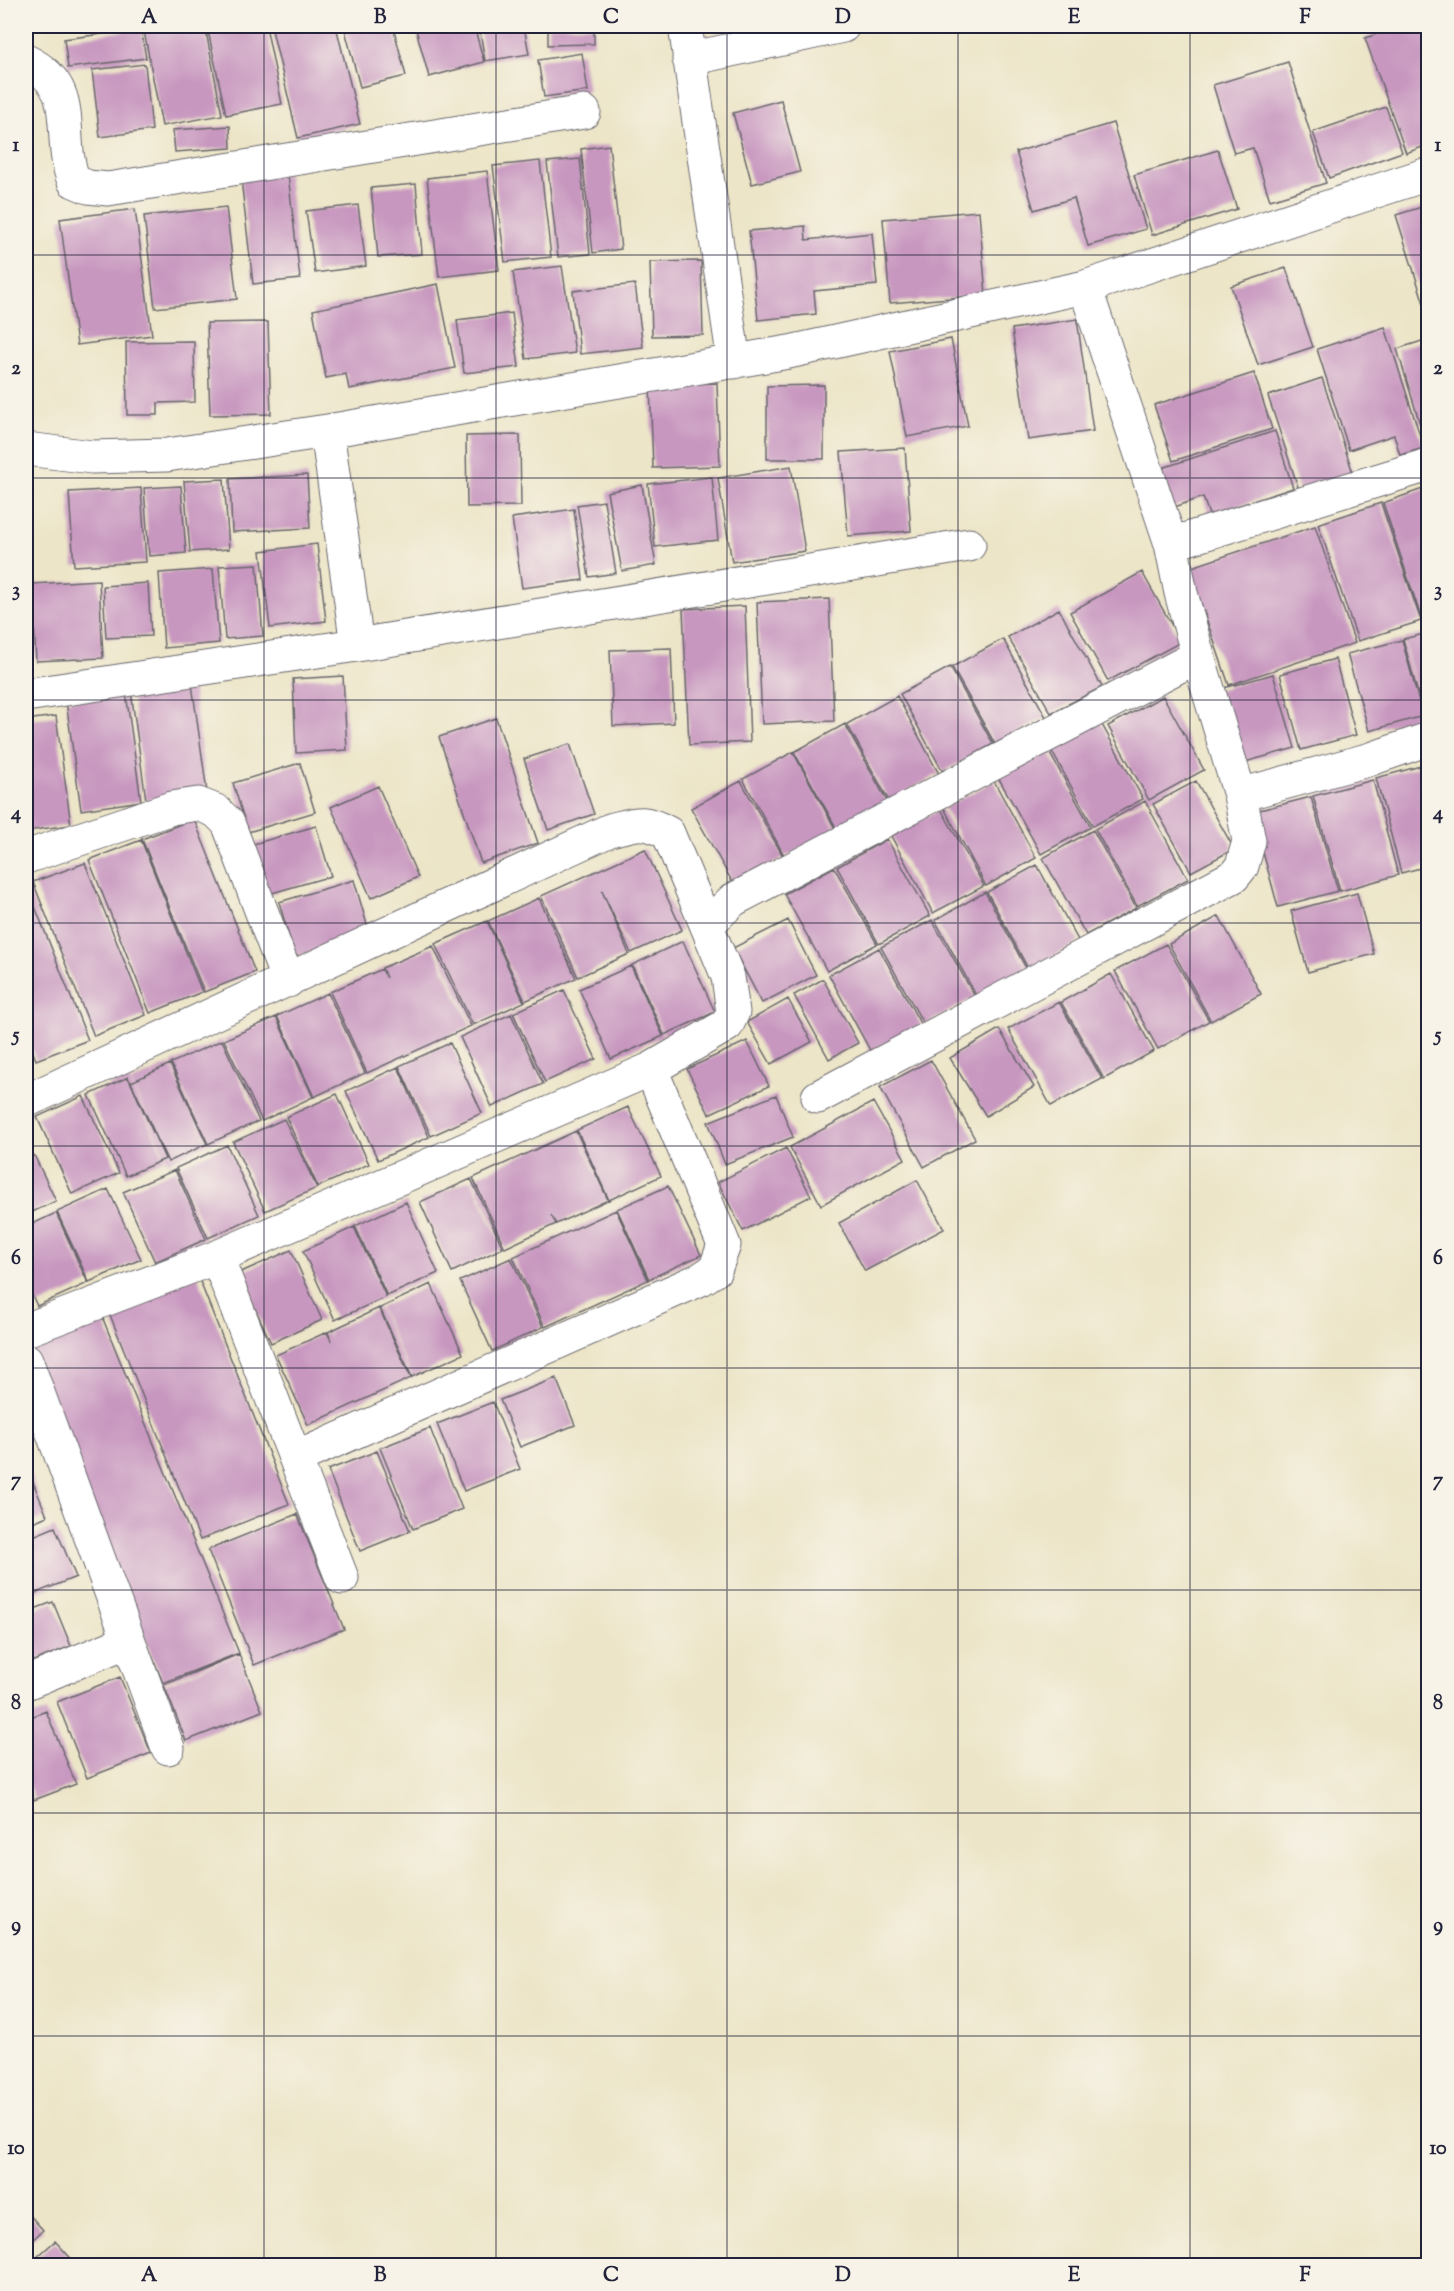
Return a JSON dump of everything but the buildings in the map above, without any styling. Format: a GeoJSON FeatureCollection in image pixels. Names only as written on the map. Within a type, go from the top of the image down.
{"type":"FeatureCollection","features":[{"type":"Feature","properties":{"kind":"street"},"geometry":{"type":"LineString","coordinates":[[685,26],[734,362]]}},
{"type":"Feature","properties":{"kind":"street"},"geometry":{"type":"LineString","coordinates":[[689,59],[843,26]]}},
{"type":"Feature","properties":{"kind":"street"},"geometry":{"type":"LineString","coordinates":[[26,61],[43,71],[63,99],[69,168],[75,181],[88,187],[108,189],[584,112]]}},
{"type":"Feature","properties":{"kind":"street"},"geometry":{"type":"LineString","coordinates":[[26,449],[92,457],[167,454],[327,430],[789,352],[1085,287],[1428,174]]}},
{"type":"Feature","properties":{"kind":"street"},"geometry":{"type":"LineString","coordinates":[[818,1097],[1234,876],[1242,866],[1249,841],[1240,795],[1197,656],[1171,544],[1085,287]]}},
{"type":"Feature","properties":{"kind":"street"},"geometry":{"type":"LineString","coordinates":[[327,430],[357,645]]}},
{"type":"Feature","properties":{"kind":"street"},"geometry":{"type":"LineString","coordinates":[[1171,544],[1428,465]]}},
{"type":"Feature","properties":{"kind":"street"},"geometry":{"type":"LineString","coordinates":[[26,695],[357,645],[969,544]]}},
{"type":"Feature","properties":{"kind":"street"},"geometry":{"type":"LineString","coordinates":[[707,925],[733,900],[1197,656]]}},
{"type":"Feature","properties":{"kind":"street"},"geometry":{"type":"LineString","coordinates":[[1240,795],[1371,759],[1428,739]]}},
{"type":"Feature","properties":{"kind":"street"},"geometry":{"type":"LineString","coordinates":[[26,857],[172,808],[198,804],[216,811],[228,823],[288,981]]}},
{"type":"Feature","properties":{"kind":"street"},"geometry":{"type":"LineString","coordinates":[[26,1101],[610,830],[636,823],[650,823],[668,833],[728,977],[733,1012],[728,1025],[651,1069],[217,1257],[26,1330]]}},
{"type":"Feature","properties":{"kind":"street"},"geometry":{"type":"LineString","coordinates":[[296,1458],[701,1279],[715,1270],[724,1245],[651,1069]]}},
{"type":"Feature","properties":{"kind":"street"},"geometry":{"type":"LineString","coordinates":[[217,1257],[342,1578]]}},
{"type":"Feature","properties":{"kind":"street"},"geometry":{"type":"LineString","coordinates":[[28,1377],[168,1748]]}},
{"type":"Feature","properties":{"kind":"street"},"geometry":{"type":"LineString","coordinates":[[26,1683],[128,1641]]}}]}
